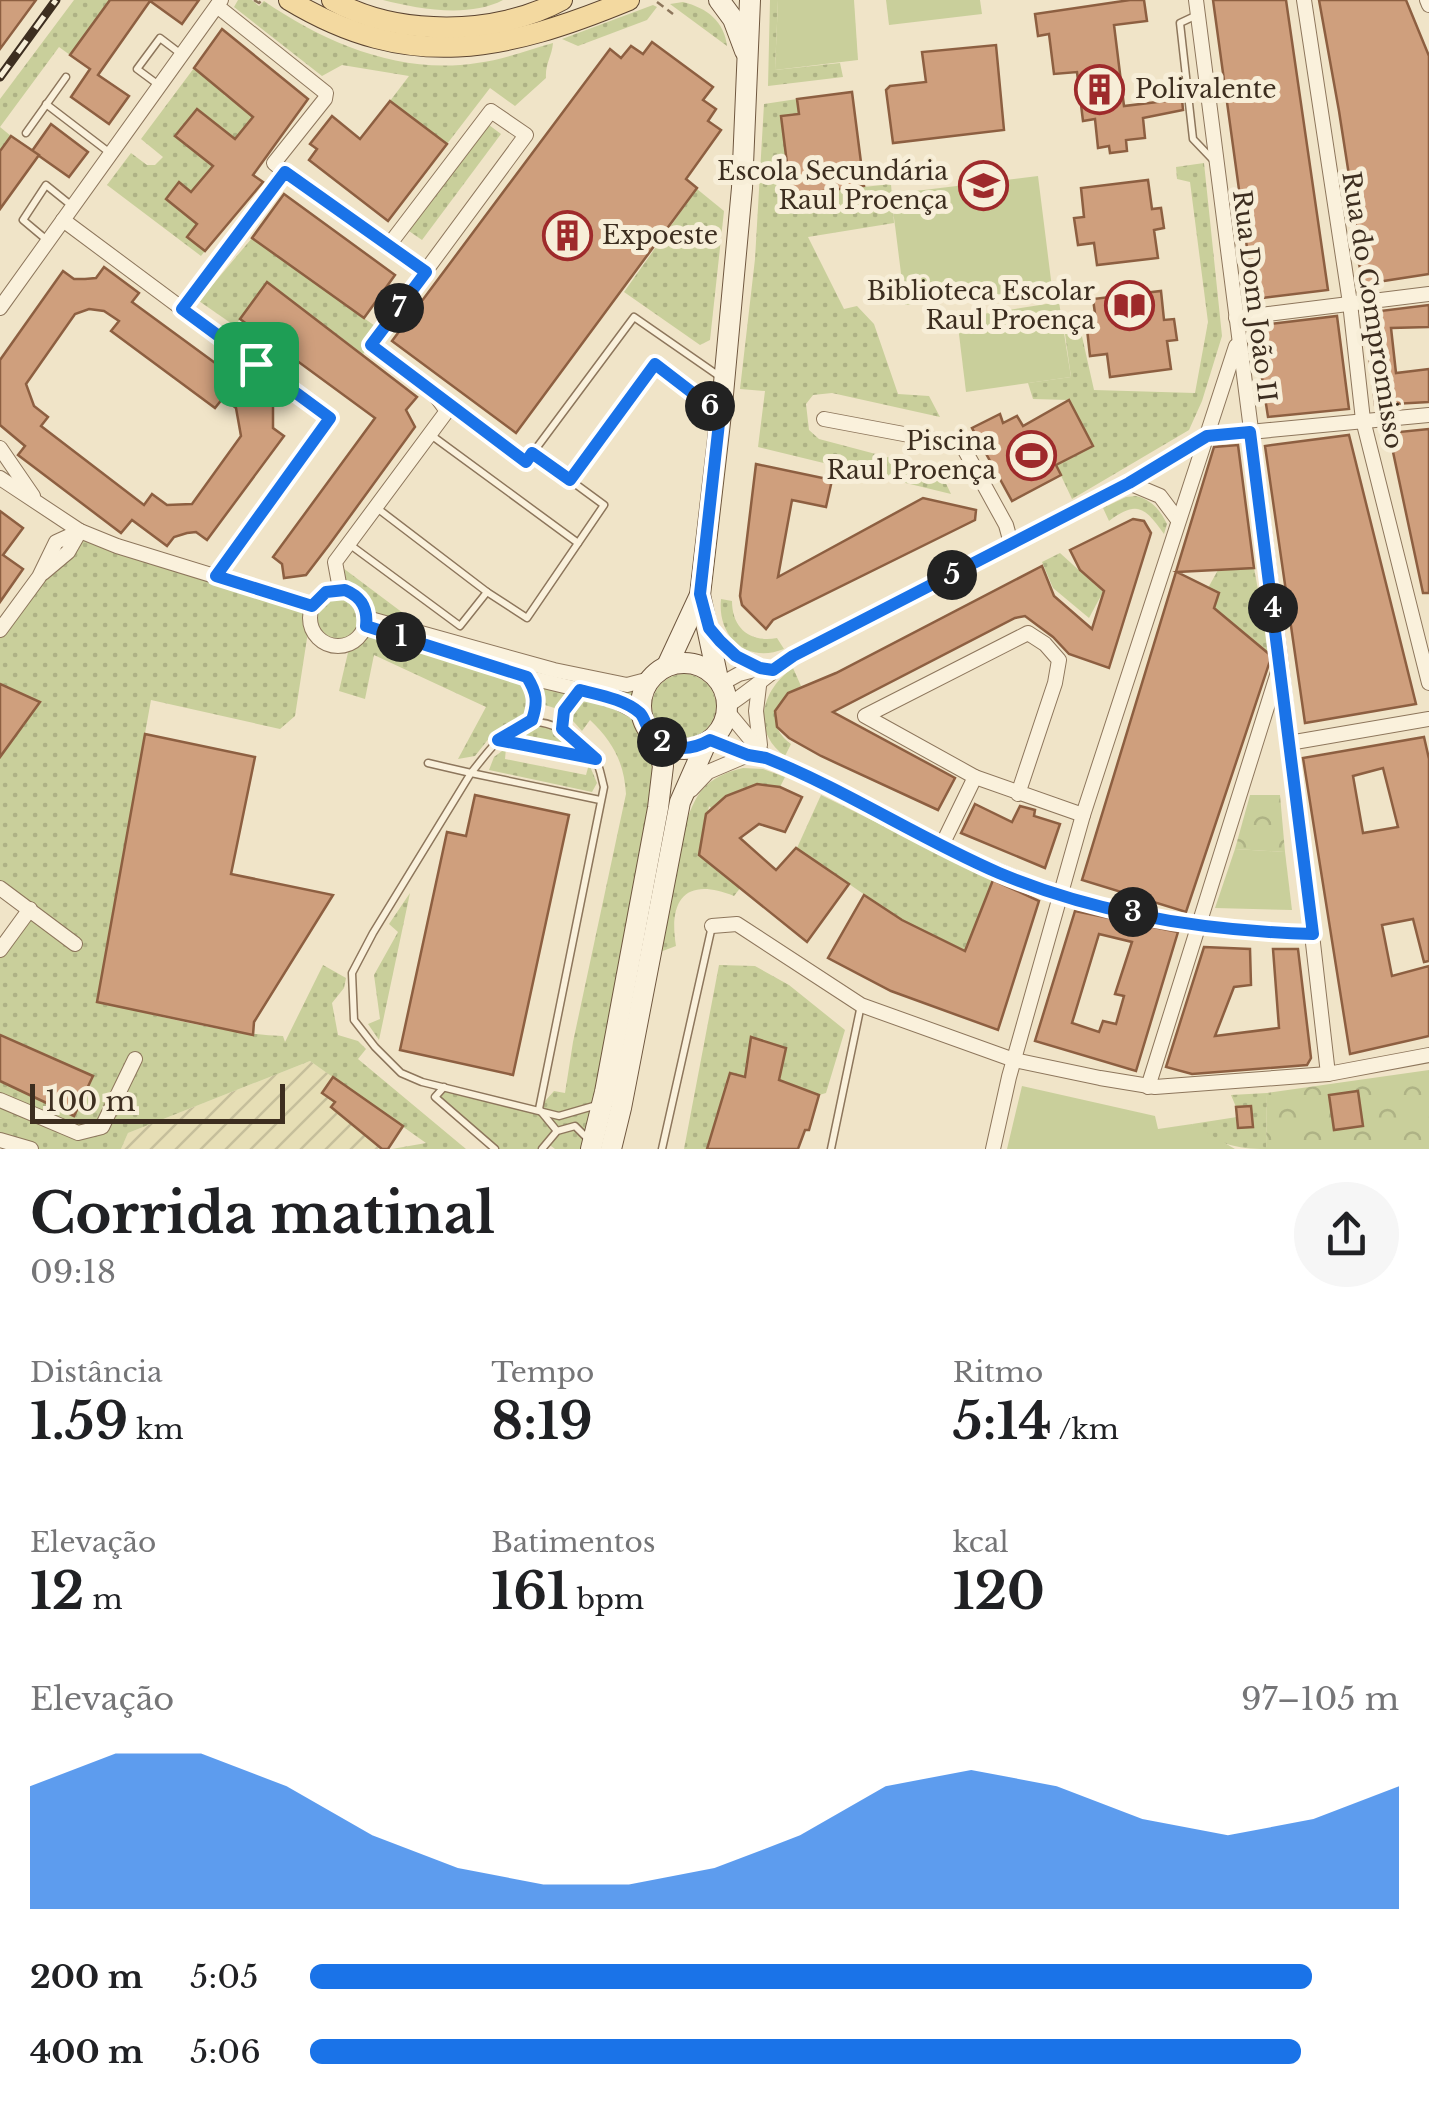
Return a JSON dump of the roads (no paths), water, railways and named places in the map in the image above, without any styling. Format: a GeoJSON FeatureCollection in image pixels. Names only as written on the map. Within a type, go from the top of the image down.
{"type":"FeatureCollection","features":[{"type":"Feature","properties":{"kind":"main road"},"geometry":{"type":"LineString","coordinates":[[332,0],[394,22],[446,27],[494,22],[539,11],[562,0]]}},
{"type":"Feature","properties":{"kind":"main road"},"geometry":{"type":"LineString","coordinates":[[289,1],[337,27],[392,44],[447,48],[502,44],[629,0]]}},
{"type":"Feature","properties":{"kind":"main road"},"geometry":{"type":"LineString","coordinates":[[719,0],[733,19],[748,60]]}},
{"type":"Feature","properties":{"kind":"main road"},"geometry":{"type":"LineString","coordinates":[[598,1147],[663,766],[642,715],[642,698],[700,594],[742,188],[750,0]]}},
{"type":"Feature","properties":{"kind":"main road"},"geometry":{"type":"LineString","coordinates":[[598,1147],[680,802],[708,742],[720,729],[727,708],[700,594]]}},
{"type":"Feature","properties":{"kind":"main road"},"geometry":{"type":"LineString","coordinates":[[659,673],[692,664],[719,681]]}},
{"type":"Feature","properties":{"kind":"main road"},"geometry":{"type":"LineString","coordinates":[[654,737],[677,748],[695,748],[708,742]]}},
{"type":"Feature","properties":{"kind":"street","name":"Rua do Compromisso"},"geometry":{"type":"LineString","coordinates":[[1304,0],[1350,303],[1363,420],[1429,683]]}},
{"type":"Feature","properties":{"kind":"street"},"geometry":{"type":"LineString","coordinates":[[0,308],[219,3],[326,93],[274,163],[426,272]]}},
{"type":"Feature","properties":{"kind":"street","name":"Rua Dom João II"},"geometry":{"type":"LineString","coordinates":[[1197,7],[1281,664],[1328,1074]]}},
{"type":"Feature","properties":{"kind":"street"},"geometry":{"type":"LineString","coordinates":[[340,590],[335,562],[447,412],[434,392],[371,345],[526,135],[491,111],[388,245]]}},
{"type":"Feature","properties":{"kind":"street"},"geometry":{"type":"LineString","coordinates":[[182,309],[285,172]]}},
{"type":"Feature","properties":{"kind":"street"},"geometry":{"type":"LineString","coordinates":[[63,220],[330,418],[216,576]]}},
{"type":"Feature","properties":{"kind":"street"},"geometry":{"type":"LineString","coordinates":[[1236,318],[1429,294]]}},
{"type":"Feature","properties":{"kind":"street"},"geometry":{"type":"LineString","coordinates":[[993,1149],[1083,815],[1238,340]]}},
{"type":"Feature","properties":{"kind":"street"},"geometry":{"type":"LineString","coordinates":[[719,681],[767,668],[793,656],[1129,483],[1207,436],[1429,415]]}},
{"type":"Feature","properties":{"kind":"street"},"geometry":{"type":"LineString","coordinates":[[824,419],[962,445],[1006,525],[1011,543]]}},
{"type":"Feature","properties":{"kind":"street"},"geometry":{"type":"LineString","coordinates":[[0,448],[36,501]]}},
{"type":"Feature","properties":{"kind":"street"},"geometry":{"type":"LineString","coordinates":[[0,478],[80,531],[312,606]]}},
{"type":"Feature","properties":{"kind":"street"},"geometry":{"type":"LineString","coordinates":[[1129,483],[1160,496],[1178,520]]}},
{"type":"Feature","properties":{"kind":"street"},"geometry":{"type":"LineString","coordinates":[[0,630],[39,577],[68,552],[80,531]]}},
{"type":"Feature","properties":{"kind":"street"},"geometry":{"type":"LineString","coordinates":[[340,590],[358,598],[366,622],[350,644],[326,644],[311,626],[312,606],[321,595],[340,590]]}},
{"type":"Feature","properties":{"kind":"street"},"geometry":{"type":"LineString","coordinates":[[366,622],[554,670],[627,684],[659,673]]}},
{"type":"Feature","properties":{"kind":"street"},"geometry":{"type":"LineString","coordinates":[[366,622],[527,677],[612,698],[642,715]]}},
{"type":"Feature","properties":{"kind":"street"},"geometry":{"type":"LineString","coordinates":[[709,628],[736,656],[767,668]]}},
{"type":"Feature","properties":{"kind":"street"},"geometry":{"type":"LineString","coordinates":[[1018,794],[1055,683],[1058,660],[1045,644],[1028,633],[865,716],[975,778],[1018,794],[1083,815]]}},
{"type":"Feature","properties":{"kind":"street"},"geometry":{"type":"LineString","coordinates":[[1148,1087],[1281,664]]}},
{"type":"Feature","properties":{"kind":"street"},"geometry":{"type":"LineString","coordinates":[[758,753],[756,712],[759,686],[767,668]]}},
{"type":"Feature","properties":{"kind":"street"},"geometry":{"type":"LineString","coordinates":[[758,753],[727,708],[759,686]]}},
{"type":"Feature","properties":{"kind":"street"},"geometry":{"type":"LineString","coordinates":[[1289,743],[1429,720]]}},
{"type":"Feature","properties":{"kind":"street"},"geometry":{"type":"LineString","coordinates":[[708,742],[758,753],[942,845],[1060,897],[1199,926],[1313,934]]}},
{"type":"Feature","properties":{"kind":"street"},"geometry":{"type":"LineString","coordinates":[[680,802],[708,772],[758,753]]}},
{"type":"Feature","properties":{"kind":"street"},"geometry":{"type":"LineString","coordinates":[[942,845],[975,778]]}},
{"type":"Feature","properties":{"kind":"street"},"geometry":{"type":"LineString","coordinates":[[0,888],[74,944]]}},
{"type":"Feature","properties":{"kind":"street"},"geometry":{"type":"LineString","coordinates":[[0,950],[30,908]]}},
{"type":"Feature","properties":{"kind":"street"},"geometry":{"type":"LineString","coordinates":[[712,926],[737,924],[861,1004],[1014,1060],[1148,1087],[1328,1074],[1429,1055]]}},
{"type":"Feature","properties":{"kind":"street"},"geometry":{"type":"LineString","coordinates":[[0,1100],[78,1133],[102,1126],[135,1058]]}},
{"type":"Feature","properties":{"kind":"street"},"geometry":{"type":"LineString","coordinates":[[0,1140],[31,1149]]}},
{"type":"Feature","properties":{"kind":"lane"},"geometry":{"type":"LineString","coordinates":[[160,86],[137,69],[160,38],[182,55]]}},
{"type":"Feature","properties":{"kind":"lane"},"geometry":{"type":"LineString","coordinates":[[26,133],[66,76]]}},
{"type":"Feature","properties":{"kind":"lane"},"geometry":{"type":"LineString","coordinates":[[46,104],[111,153]]}},
{"type":"Feature","properties":{"kind":"lane"},"geometry":{"type":"LineString","coordinates":[[48,241],[23,220],[46,185],[73,206]]}},
{"type":"Feature","properties":{"kind":"lane"},"geometry":{"type":"LineString","coordinates":[[434,392],[526,462],[634,317],[724,380]]}},
{"type":"Feature","properties":{"kind":"lane"},"geometry":{"type":"LineString","coordinates":[[570,480],[655,364],[720,414]]}},
{"type":"Feature","properties":{"kind":"lane"},"geometry":{"type":"LineString","coordinates":[[430,434],[578,543]]}},
{"type":"Feature","properties":{"kind":"lane"},"geometry":{"type":"LineString","coordinates":[[376,507],[487,592],[528,618],[604,506],[532,453]]}},
{"type":"Feature","properties":{"kind":"lane"},"geometry":{"type":"LineString","coordinates":[[348,543],[460,626],[487,592]]}},
{"type":"Feature","properties":{"kind":"lane"},"geometry":{"type":"LineString","coordinates":[[527,677],[538,704],[532,720],[498,740],[471,773],[373,932],[352,973],[354,1020],[375,1048],[402,1072],[444,1087],[558,1116],[603,1104]]}},
{"type":"Feature","properties":{"kind":"lane"},"geometry":{"type":"LineString","coordinates":[[562,729],[564,711],[580,690]]}},
{"type":"Feature","properties":{"kind":"lane"},"geometry":{"type":"LineString","coordinates":[[532,720],[562,729],[596,759],[604,786],[539,1109]]}},
{"type":"Feature","properties":{"kind":"lane"},"geometry":{"type":"LineString","coordinates":[[498,740],[596,759]]}},
{"type":"Feature","properties":{"kind":"lane"},"geometry":{"type":"LineString","coordinates":[[428,763],[600,800]]}},
{"type":"Feature","properties":{"kind":"lane"},"geometry":{"type":"LineString","coordinates":[[662,1149],[712,926]]}},
{"type":"Feature","properties":{"kind":"lane"},"geometry":{"type":"LineString","coordinates":[[830,1149],[861,1004]]}},
{"type":"Feature","properties":{"kind":"lane"},"geometry":{"type":"LineString","coordinates":[[444,1087],[435,1097],[495,1149]]}},
{"type":"Feature","properties":{"kind":"lane"},"geometry":{"type":"LineString","coordinates":[[539,1109],[557,1131]]}},
{"type":"Feature","properties":{"kind":"lane"},"geometry":{"type":"LineString","coordinates":[[542,1149],[557,1131],[575,1126],[598,1147]]}},
{"type":"Feature","properties":{"kind":"railway"},"geometry":{"type":"LineString","coordinates":[[0,77],[56,0]]}},
{"type":"Feature","properties":{"kind":"place","name":"Polivalente"},"geometry":{"type":"Point","coordinates":[1100,89]}},
{"type":"Feature","properties":{"kind":"place","name":"Escola Secundária Raul Proença"},"geometry":{"type":"Point","coordinates":[983,185]}},
{"type":"Feature","properties":{"kind":"place","name":"Expoeste"},"geometry":{"type":"Point","coordinates":[567,235]}},
{"type":"Feature","properties":{"kind":"place","name":"Biblioteca Escolar Raul Proença"},"geometry":{"type":"Point","coordinates":[1130,305]}},
{"type":"Feature","properties":{"kind":"place","name":"Piscina Raul Proença"},"geometry":{"type":"Point","coordinates":[1031,455]}}]}
